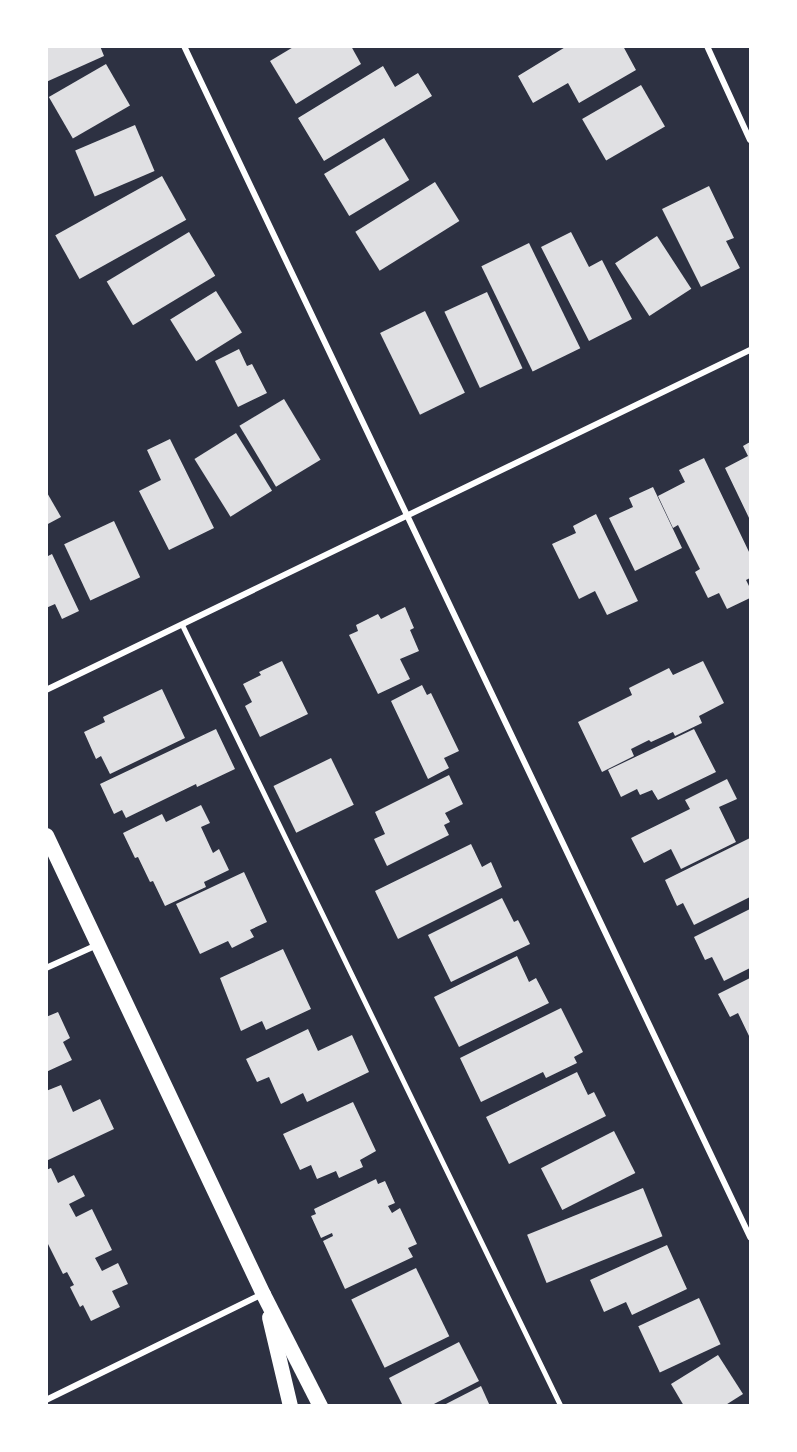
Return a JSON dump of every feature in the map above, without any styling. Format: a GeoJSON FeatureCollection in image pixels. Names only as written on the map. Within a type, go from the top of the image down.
{"type":"FeatureCollection","features":[{"type":"Feature","properties":{"kind":"main road"},"geometry":{"type":"LineString","coordinates":[[46,835],[263,1294],[320,1406]]}},
{"type":"Feature","properties":{"kind":"main road"},"geometry":{"type":"LineString","coordinates":[[263,1294],[290,1406]]}},
{"type":"Feature","properties":{"kind":"street"},"geometry":{"type":"LineString","coordinates":[[184,46],[750,1237]]}},
{"type":"Feature","properties":{"kind":"street"},"geometry":{"type":"LineString","coordinates":[[706,46],[750,140]]}},
{"type":"Feature","properties":{"kind":"street"},"geometry":{"type":"LineString","coordinates":[[46,690],[750,350]]}},
{"type":"Feature","properties":{"kind":"street"},"geometry":{"type":"LineString","coordinates":[[46,968],[98,945]]}},
{"type":"Feature","properties":{"kind":"street"},"geometry":{"type":"LineString","coordinates":[[46,1400],[263,1294]]}},
{"type":"Feature","properties":{"kind":"lane"},"geometry":{"type":"LineString","coordinates":[[182,624],[561,1406]]}},
{"type":"Feature","properties":{"kind":"building"},"geometry":{"type":"Polygon","coordinates":[[[46,46],[100,46],[104,56],[46,82],[46,46]]]}},
{"type":"Feature","properties":{"kind":"building"},"geometry":{"type":"Polygon","coordinates":[[[295,46],[351,46],[361,64],[296,104],[270,61],[295,46]]]}},
{"type":"Feature","properties":{"kind":"building"},"geometry":{"type":"Polygon","coordinates":[[[567,46],[623,46],[636,70],[579,103],[568,83],[533,103],[518,76],[567,46]]]}},
{"type":"Feature","properties":{"kind":"building"},"geometry":{"type":"Polygon","coordinates":[[[106,64],[130,106],[73,139],[49,97],[106,64]]]}},
{"type":"Feature","properties":{"kind":"building"},"geometry":{"type":"Polygon","coordinates":[[[383,66],[395,87],[418,73],[432,96],[324,161],[298,118],[383,66]]]}},
{"type":"Feature","properties":{"kind":"building"},"geometry":{"type":"Polygon","coordinates":[[[641,85],[665,127],[606,161],[582,119],[641,85]]]}},
{"type":"Feature","properties":{"kind":"building"},"geometry":{"type":"Polygon","coordinates":[[[135,125],[155,171],[95,196],[75,150],[135,125]]]}},
{"type":"Feature","properties":{"kind":"building"},"geometry":{"type":"Polygon","coordinates":[[[384,138],[409,180],[349,216],[324,174],[384,138]]]}},
{"type":"Feature","properties":{"kind":"building"},"geometry":{"type":"Polygon","coordinates":[[[162,176],[186,220],[80,279],[55,235],[162,176]]]}},
{"type":"Feature","properties":{"kind":"building"},"geometry":{"type":"Polygon","coordinates":[[[435,182],[459,221],[380,271],[355,232],[435,182]]]}},
{"type":"Feature","properties":{"kind":"building"},"geometry":{"type":"Polygon","coordinates":[[[709,186],[734,238],[726,241],[740,268],[701,287],[662,209],[709,186]]]}},
{"type":"Feature","properties":{"kind":"building"},"geometry":{"type":"Polygon","coordinates":[[[189,232],[215,276],[133,325],[107,281],[189,232]]]}},
{"type":"Feature","properties":{"kind":"building"},"geometry":{"type":"Polygon","coordinates":[[[571,232],[589,267],[602,260],[632,319],[589,341],[541,247],[571,232]]]}},
{"type":"Feature","properties":{"kind":"building"},"geometry":{"type":"Polygon","coordinates":[[[657,236],[691,289],[649,316],[615,263],[657,236]]]}},
{"type":"Feature","properties":{"kind":"building"},"geometry":{"type":"Polygon","coordinates":[[[529,243],[580,348],[533,371],[481,266],[529,243]]]}},
{"type":"Feature","properties":{"kind":"building"},"geometry":{"type":"Polygon","coordinates":[[[216,291],[242,333],[196,361],[170,320],[216,291]]]}},
{"type":"Feature","properties":{"kind":"building"},"geometry":{"type":"Polygon","coordinates":[[[487,292],[522,368],[480,388],[444,312],[487,292]]]}},
{"type":"Feature","properties":{"kind":"building"},"geometry":{"type":"Polygon","coordinates":[[[425,311],[465,393],[420,415],[380,333],[425,311]]]}},
{"type":"Feature","properties":{"kind":"building"},"geometry":{"type":"Polygon","coordinates":[[[239,349],[247,366],[252,364],[267,393],[238,407],[215,361],[239,349]]]}},
{"type":"Feature","properties":{"kind":"building"},"geometry":{"type":"Polygon","coordinates":[[[284,399],[321,460],[276,487],[239,426],[284,399]]]}},
{"type":"Feature","properties":{"kind":"building"},"geometry":{"type":"Polygon","coordinates":[[[236,433],[272,491],[230,517],[194,459],[236,433]]]}},
{"type":"Feature","properties":{"kind":"building"},"geometry":{"type":"Polygon","coordinates":[[[170,439],[214,528],[169,550],[139,491],[161,480],[147,450],[170,439]]]}},
{"type":"Feature","properties":{"kind":"building"},"geometry":{"type":"Polygon","coordinates":[[[750,442],[750,520],[725,468],[748,456],[743,446],[750,442]]]}},
{"type":"Feature","properties":{"kind":"building"},"geometry":{"type":"Polygon","coordinates":[[[704,458],[750,554],[750,578],[746,580],[750,588],[750,598],[727,609],[719,593],[708,598],[695,572],[700,569],[678,525],[673,528],[658,496],[685,482],[679,470],[704,458]]]}},
{"type":"Feature","properties":{"kind":"building"},"geometry":{"type":"Polygon","coordinates":[[[653,487],[682,548],[635,571],[609,518],[633,507],[629,498],[653,487]]]}},
{"type":"Feature","properties":{"kind":"building"},"geometry":{"type":"Polygon","coordinates":[[[46,491],[61,517],[46,525],[46,491]]]}},
{"type":"Feature","properties":{"kind":"building"},"geometry":{"type":"Polygon","coordinates":[[[596,514],[638,601],[607,615],[595,591],[579,599],[552,544],[576,533],[573,526],[596,514]]]}},
{"type":"Feature","properties":{"kind":"building"},"geometry":{"type":"Polygon","coordinates":[[[114,521],[140,577],[90,600],[64,544],[114,521]]]}},
{"type":"Feature","properties":{"kind":"building"},"geometry":{"type":"Polygon","coordinates":[[[52,554],[79,611],[62,619],[55,604],[46,608],[46,557],[52,554]]]}},
{"type":"Feature","properties":{"kind":"building"},"geometry":{"type":"Polygon","coordinates":[[[405,607],[414,628],[410,630],[419,651],[400,659],[410,679],[378,694],[349,635],[358,631],[356,625],[378,614],[381,619],[405,607]]]}},
{"type":"Feature","properties":{"kind":"building"},"geometry":{"type":"Polygon","coordinates":[[[282,661],[308,714],[260,737],[245,706],[252,702],[243,684],[261,675],[259,672],[282,661]]]}},
{"type":"Feature","properties":{"kind":"building"},"geometry":{"type":"Polygon","coordinates":[[[703,661],[724,703],[699,716],[702,723],[675,736],[673,732],[651,742],[649,740],[631,749],[634,756],[602,772],[578,722],[632,695],[629,688],[669,668],[673,675],[703,661]]]}},
{"type":"Feature","properties":{"kind":"building"},"geometry":{"type":"Polygon","coordinates":[[[422,685],[427,695],[431,693],[459,751],[444,758],[449,768],[428,779],[391,701],[422,685]]]}},
{"type":"Feature","properties":{"kind":"building"},"geometry":{"type":"Polygon","coordinates":[[[162,689],[185,738],[110,774],[101,756],[96,759],[84,732],[105,722],[103,717],[162,689]]]}},
{"type":"Feature","properties":{"kind":"building"},"geometry":{"type":"Polygon","coordinates":[[[216,729],[235,769],[197,787],[196,784],[126,818],[122,810],[114,814],[100,784],[216,729]]]}},
{"type":"Feature","properties":{"kind":"building"},"geometry":{"type":"Polygon","coordinates":[[[694,729],[716,772],[658,800],[652,790],[640,795],[637,789],[621,797],[608,770],[694,729]]]}},
{"type":"Feature","properties":{"kind":"building"},"geometry":{"type":"Polygon","coordinates":[[[331,758],[354,805],[296,833],[273,786],[331,758]]]}},
{"type":"Feature","properties":{"kind":"building"},"geometry":{"type":"Polygon","coordinates":[[[449,775],[463,804],[445,813],[450,822],[444,825],[449,835],[387,866],[374,839],[385,834],[375,812],[449,775]]]}},
{"type":"Feature","properties":{"kind":"building"},"geometry":{"type":"Polygon","coordinates":[[[727,779],[737,799],[719,807],[736,842],[681,869],[671,849],[644,863],[631,838],[690,809],[685,800],[727,779]]]}},
{"type":"Feature","properties":{"kind":"building"},"geometry":{"type":"Polygon","coordinates":[[[201,805],[210,823],[201,827],[213,853],[219,849],[229,870],[204,882],[206,887],[165,906],[138,857],[135,858],[123,833],[162,814],[166,822],[201,805]]]}},
{"type":"Feature","properties":{"kind":"building"},"geometry":{"type":"Polygon","coordinates":[[[750,838],[750,897],[694,925],[683,903],[677,906],[665,880],[750,838]]]}},
{"type":"Feature","properties":{"kind":"building"},"geometry":{"type":"Polygon","coordinates":[[[471,844],[482,867],[491,862],[502,887],[398,939],[375,891],[471,844]]]}},
{"type":"Feature","properties":{"kind":"building"},"geometry":{"type":"Polygon","coordinates":[[[244,872],[267,922],[250,930],[254,937],[232,948],[228,941],[200,954],[176,904],[244,872]]]}},
{"type":"Feature","properties":{"kind":"building"},"geometry":{"type":"Polygon","coordinates":[[[502,898],[514,922],[518,920],[530,944],[451,982],[428,935],[502,898]]]}},
{"type":"Feature","properties":{"kind":"building"},"geometry":{"type":"Polygon","coordinates":[[[750,909],[750,968],[724,981],[712,957],[705,960],[694,937],[750,909]]]}},
{"type":"Feature","properties":{"kind":"building"},"geometry":{"type":"Polygon","coordinates":[[[283,949],[311,1009],[266,1030],[262,1021],[241,1031],[220,978],[283,949]]]}},
{"type":"Feature","properties":{"kind":"building"},"geometry":{"type":"Polygon","coordinates":[[[517,956],[529,982],[536,978],[549,1003],[459,1047],[434,997],[517,956]]]}},
{"type":"Feature","properties":{"kind":"building"},"geometry":{"type":"Polygon","coordinates":[[[750,978],[750,1038],[738,1013],[730,1017],[718,994],[750,978]]]}},
{"type":"Feature","properties":{"kind":"building"},"geometry":{"type":"Polygon","coordinates":[[[561,1008],[583,1052],[574,1057],[577,1063],[546,1078],[543,1072],[481,1102],[460,1058],[561,1008]]]}},
{"type":"Feature","properties":{"kind":"building"},"geometry":{"type":"Polygon","coordinates":[[[58,1012],[70,1038],[63,1042],[72,1060],[46,1072],[46,1017],[58,1012]]]}},
{"type":"Feature","properties":{"kind":"building"},"geometry":{"type":"Polygon","coordinates":[[[308,1029],[318,1051],[352,1035],[369,1072],[307,1102],[303,1093],[281,1104],[269,1077],[257,1082],[246,1059],[308,1029]]]}},
{"type":"Feature","properties":{"kind":"building"},"geometry":{"type":"Polygon","coordinates":[[[577,1072],[588,1095],[594,1092],[606,1116],[509,1164],[486,1117],[577,1072]]]}},
{"type":"Feature","properties":{"kind":"building"},"geometry":{"type":"Polygon","coordinates":[[[61,1085],[73,1112],[100,1099],[114,1129],[46,1161],[46,1091],[61,1085]]]}},
{"type":"Feature","properties":{"kind":"building"},"geometry":{"type":"Polygon","coordinates":[[[353,1102],[376,1151],[360,1160],[363,1167],[339,1178],[336,1171],[317,1179],[311,1165],[300,1170],[283,1134],[353,1102]]]}},
{"type":"Feature","properties":{"kind":"building"},"geometry":{"type":"Polygon","coordinates":[[[614,1131],[635,1173],[562,1210],[541,1168],[614,1131]]]}},
{"type":"Feature","properties":{"kind":"building"},"geometry":{"type":"Polygon","coordinates":[[[51,1168],[58,1183],[74,1175],[85,1196],[69,1204],[76,1217],[92,1209],[112,1250],[95,1258],[102,1271],[118,1263],[128,1284],[112,1291],[120,1307],[91,1321],[83,1305],[80,1307],[70,1287],[74,1285],[67,1272],[63,1274],[46,1240],[46,1170],[51,1168]]]}},
{"type":"Feature","properties":{"kind":"building"},"geometry":{"type":"Polygon","coordinates":[[[376,1179],[378,1184],[385,1181],[395,1203],[388,1206],[392,1213],[400,1208],[417,1244],[408,1248],[413,1257],[345,1289],[323,1241],[333,1236],[332,1233],[321,1238],[311,1216],[316,1214],[314,1209],[376,1179]]]}},
{"type":"Feature","properties":{"kind":"building"},"geometry":{"type":"Polygon","coordinates":[[[643,1188],[662,1236],[547,1283],[527,1235],[643,1188]]]}},
{"type":"Feature","properties":{"kind":"building"},"geometry":{"type":"Polygon","coordinates":[[[667,1245],[687,1289],[632,1315],[626,1302],[604,1312],[590,1280],[667,1245]]]}},
{"type":"Feature","properties":{"kind":"building"},"geometry":{"type":"Polygon","coordinates":[[[416,1268],[449,1336],[385,1368],[351,1300],[416,1268]]]}},
{"type":"Feature","properties":{"kind":"building"},"geometry":{"type":"Polygon","coordinates":[[[699,1298],[721,1344],[660,1373],[638,1326],[699,1298]]]}},
{"type":"Feature","properties":{"kind":"building"},"geometry":{"type":"Polygon","coordinates":[[[459,1342],[479,1381],[430,1406],[403,1406],[389,1378],[459,1342]]]}},
{"type":"Feature","properties":{"kind":"building"},"geometry":{"type":"Polygon","coordinates":[[[718,1355],[743,1394],[724,1406],[684,1406],[671,1384],[718,1355]]]}},
{"type":"Feature","properties":{"kind":"building"},"geometry":{"type":"Polygon","coordinates":[[[481,1386],[490,1406],[442,1406],[481,1386]]]}}]}
